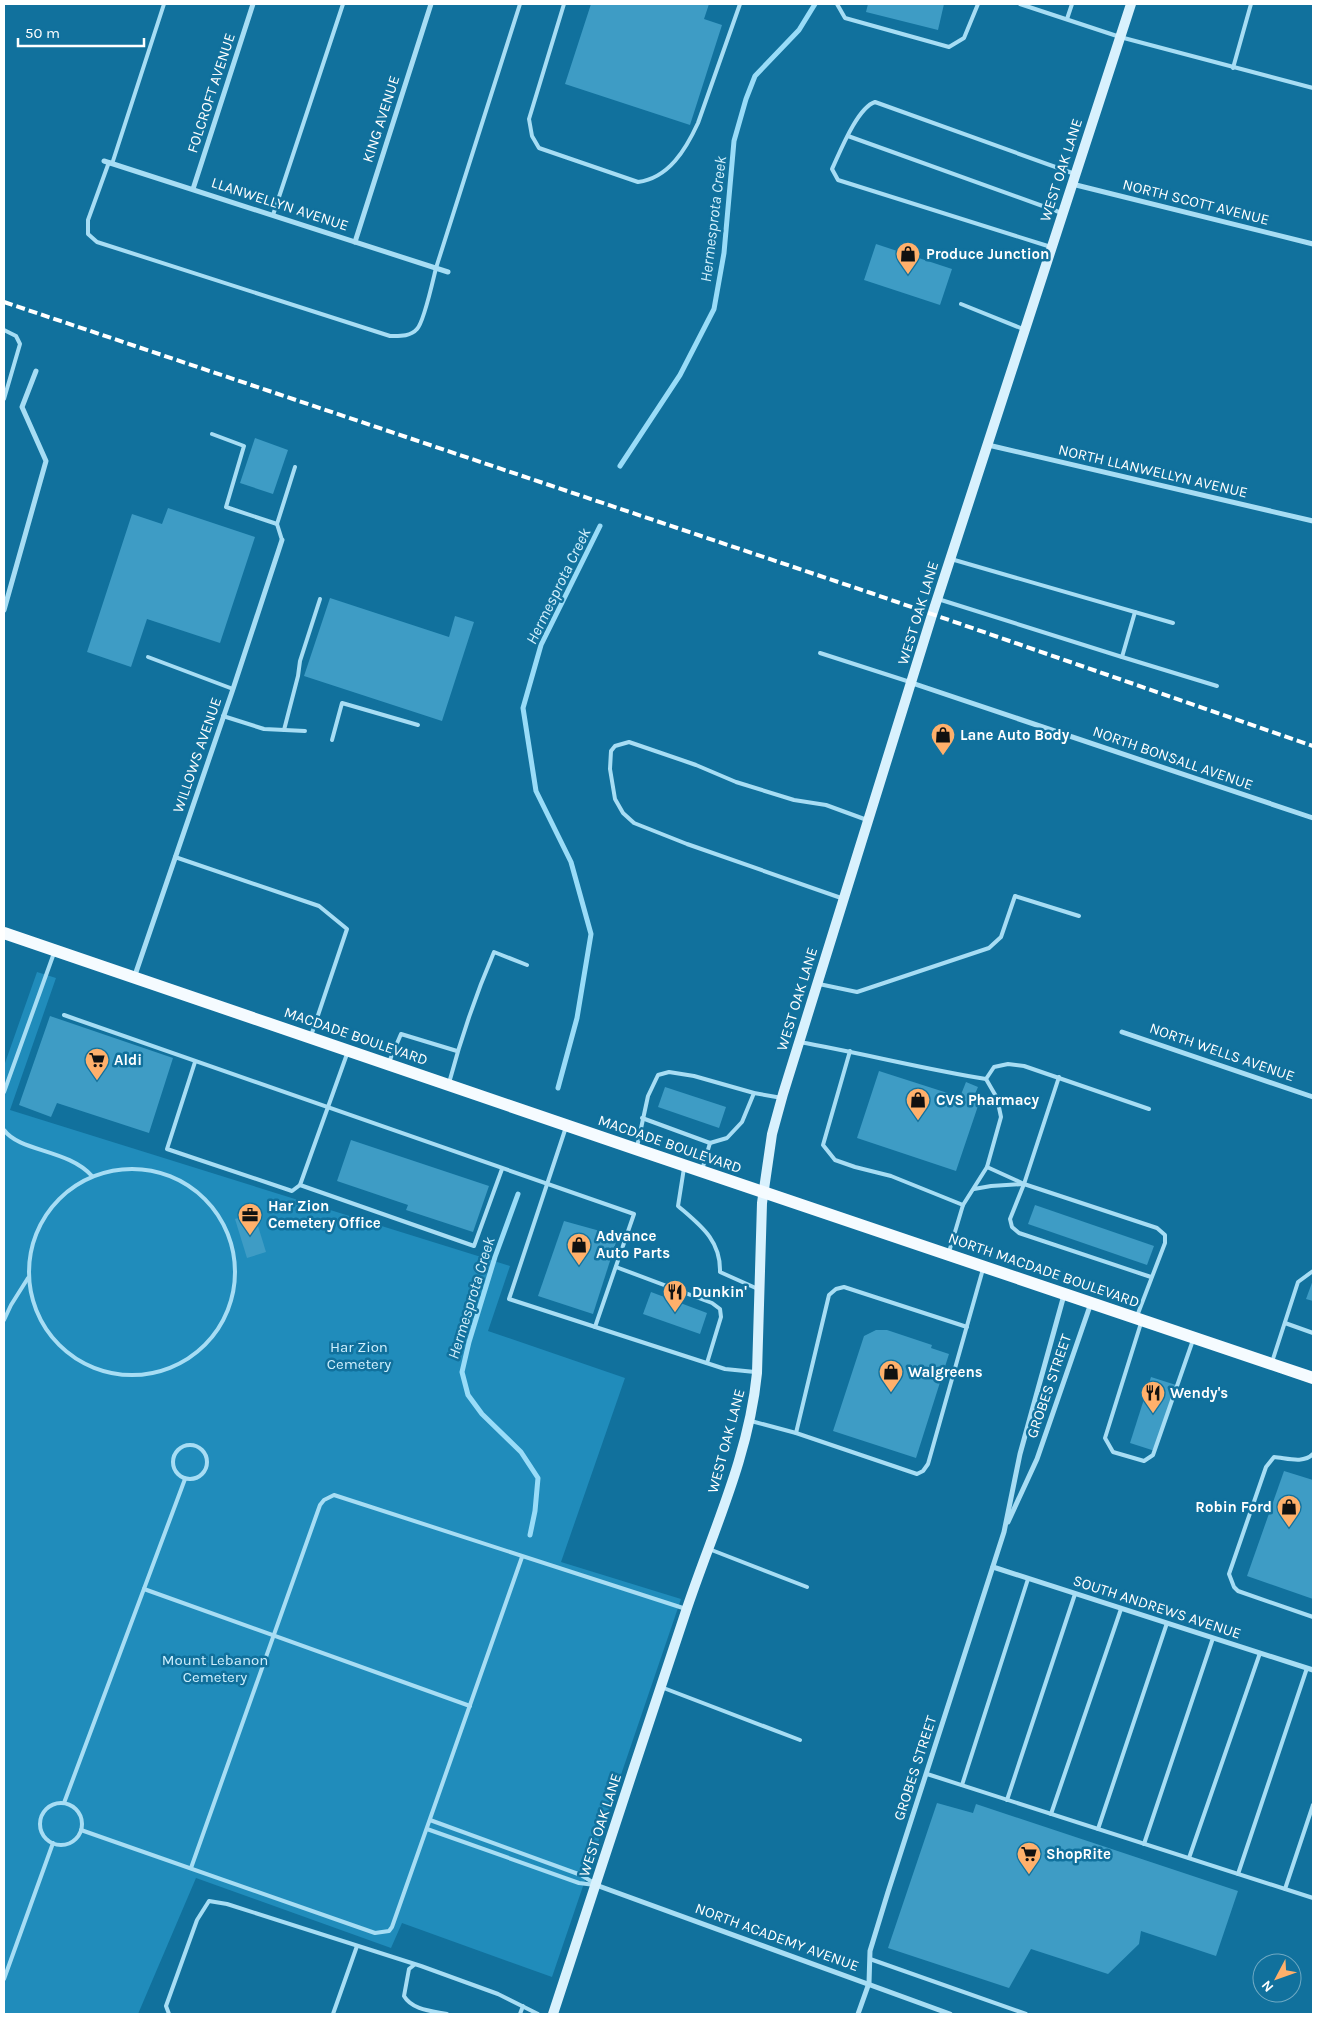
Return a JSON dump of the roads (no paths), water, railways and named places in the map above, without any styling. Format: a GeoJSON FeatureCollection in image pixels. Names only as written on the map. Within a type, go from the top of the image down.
{"type":"FeatureCollection","features":[{"type":"Feature","properties":{"kind":"main road","name":"WEST OAK LANE"},"geometry":{"type":"LineString","coordinates":[[553,2014],[686,1609],[736,1476],[750,1421],[757,1373],[763,1193],[772,1134],[782,1098],[950,559],[1131,4]]}},
{"type":"Feature","properties":{"kind":"main road"},"geometry":{"type":"LineString","coordinates":[[4,933],[134,978]]}},
{"type":"Feature","properties":{"kind":"main road","name":"MACDADE BOULEVARD"},"geometry":{"type":"LineString","coordinates":[[134,978],[763,1193]]}},
{"type":"Feature","properties":{"kind":"main road","name":"NORTH MACDADE BOULEVARD"},"geometry":{"type":"LineString","coordinates":[[763,1193],[1313,1378]]}},
{"type":"Feature","properties":{"kind":"street","name":"FOLCROFT AVENUE"},"geometry":{"type":"LineString","coordinates":[[193,189],[253,4]]}},
{"type":"Feature","properties":{"kind":"street","name":"KING AVENUE"},"geometry":{"type":"LineString","coordinates":[[356,242],[431,4]]}},
{"type":"Feature","properties":{"kind":"street","name":"LLANWELLYN AVENUE"},"geometry":{"type":"LineString","coordinates":[[109,162],[448,272]]}},
{"type":"Feature","properties":{"kind":"street","name":"NORTH SCOTT AVENUE"},"geometry":{"type":"LineString","coordinates":[[1074,179],[1313,244]]}},
{"type":"Feature","properties":{"kind":"street"},"geometry":{"type":"LineString","coordinates":[[4,610],[46,461],[22,407],[36,371]]}},
{"type":"Feature","properties":{"kind":"street","name":"NORTH LLANWELLYN AVENUE"},"geometry":{"type":"LineString","coordinates":[[988,444],[1313,522]]}},
{"type":"Feature","properties":{"kind":"street","name":"WILLOWS AVENUE"},"geometry":{"type":"LineString","coordinates":[[134,978],[282,540]]}},
{"type":"Feature","properties":{"kind":"street","name":"NORTH BONSALL AVENUE"},"geometry":{"type":"LineString","coordinates":[[912,683],[1313,818]]}},
{"type":"Feature","properties":{"kind":"street","name":"NORTH WELLS AVENUE"},"geometry":{"type":"LineString","coordinates":[[1122,1032],[1313,1097]]}},
{"type":"Feature","properties":{"kind":"street","name":"GROBES STREET"},"geometry":{"type":"LineString","coordinates":[[858,2014],[869,1983],[870,1951],[1004,1532],[1020,1454],[1064,1294]]}},
{"type":"Feature","properties":{"kind":"street","name":"GROBES STREET"},"geometry":{"type":"LineString","coordinates":[[1004,1532],[1037,1460],[1091,1303]]}},
{"type":"Feature","properties":{"kind":"street","name":"SOUTH ANDREWS AVENUE"},"geometry":{"type":"LineString","coordinates":[[993,1568],[1313,1670]]}},
{"type":"Feature","properties":{"kind":"street","name":"NORTH ACADEMY AVENUE"},"geometry":{"type":"LineString","coordinates":[[596,1885],[950,2014]]}},
{"type":"Feature","properties":{"kind":"lane"},"geometry":{"type":"LineString","coordinates":[[164,4],[88,220],[88,234],[97,242],[390,336],[407,335],[417,329],[431,291],[436,268],[520,4]]}},
{"type":"Feature","properties":{"kind":"lane"},"geometry":{"type":"LineString","coordinates":[[273,216],[343,4]]}},
{"type":"Feature","properties":{"kind":"lane"},"geometry":{"type":"LineString","coordinates":[[564,4],[529,119],[532,136],[539,148],[638,182],[651,180],[662,174],[674,162],[690,140],[698,123],[740,4]]}},
{"type":"Feature","properties":{"kind":"lane"},"geometry":{"type":"LineString","coordinates":[[837,4],[845,18],[949,47],[964,38],[978,4]]}},
{"type":"Feature","properties":{"kind":"lane"},"geometry":{"type":"LineString","coordinates":[[1020,4],[1120,37],[1313,88]]}},
{"type":"Feature","properties":{"kind":"lane"},"geometry":{"type":"LineString","coordinates":[[1067,19],[1072,4]]}},
{"type":"Feature","properties":{"kind":"lane"},"geometry":{"type":"LineString","coordinates":[[1233,68],[1251,4]]}},
{"type":"Feature","properties":{"kind":"lane"},"geometry":{"type":"LineString","coordinates":[[1052,247],[838,180],[832,169],[848,136],[866,106],[875,102],[1074,179]]}},
{"type":"Feature","properties":{"kind":"lane"},"geometry":{"type":"LineString","coordinates":[[848,136],[1063,213]]}},
{"type":"Feature","properties":{"kind":"lane"},"geometry":{"type":"LineString","coordinates":[[961,304],[1025,330]]}},
{"type":"Feature","properties":{"kind":"lane"},"geometry":{"type":"LineString","coordinates":[[4,330],[16,336],[20,344],[4,398]]}},
{"type":"Feature","properties":{"kind":"lane"},"geometry":{"type":"LineString","coordinates":[[212,434],[244,446],[226,507],[277,524]]}},
{"type":"Feature","properties":{"kind":"lane"},"geometry":{"type":"LineString","coordinates":[[282,540],[277,524],[296,467]]}},
{"type":"Feature","properties":{"kind":"lane"},"geometry":{"type":"LineString","coordinates":[[950,559],[1173,623]]}},
{"type":"Feature","properties":{"kind":"lane"},"geometry":{"type":"LineString","coordinates":[[284,730],[300,661],[320,599]]}},
{"type":"Feature","properties":{"kind":"lane"},"geometry":{"type":"LineString","coordinates":[[938,599],[1217,686]]}},
{"type":"Feature","properties":{"kind":"lane"},"geometry":{"type":"LineString","coordinates":[[1122,657],[1135,612]]}},
{"type":"Feature","properties":{"kind":"lane"},"geometry":{"type":"LineString","coordinates":[[820,652],[912,683]]}},
{"type":"Feature","properties":{"kind":"lane"},"geometry":{"type":"LineString","coordinates":[[148,658],[233,688]]}},
{"type":"Feature","properties":{"kind":"lane"},"geometry":{"type":"LineString","coordinates":[[332,740],[342,702],[418,725]]}},
{"type":"Feature","properties":{"kind":"lane"},"geometry":{"type":"LineString","coordinates":[[223,716],[264,729],[305,732]]}},
{"type":"Feature","properties":{"kind":"lane"},"geometry":{"type":"LineString","coordinates":[[844,899],[687,844],[634,823],[624,813],[615,799],[610,769],[611,752],[616,746],[629,742],[696,765],[736,782],[794,800],[826,805],[868,820]]}},
{"type":"Feature","properties":{"kind":"lane"},"geometry":{"type":"LineString","coordinates":[[175,857],[318,906],[348,929],[311,1038]]}},
{"type":"Feature","properties":{"kind":"lane"},"geometry":{"type":"LineString","coordinates":[[817,983],[857,992],[990,948],[1001,937],[1015,896],[1079,916]]}},
{"type":"Feature","properties":{"kind":"lane"},"geometry":{"type":"LineString","coordinates":[[4,1092],[55,951]]}},
{"type":"Feature","properties":{"kind":"lane"},"geometry":{"type":"LineString","coordinates":[[449,1085],[457,1051],[481,982],[494,952],[527,965]]}},
{"type":"Feature","properties":{"kind":"lane"},"geometry":{"type":"LineString","coordinates":[[64,1015],[328,1109],[634,1214],[595,1327]]}},
{"type":"Feature","properties":{"kind":"lane"},"geometry":{"type":"LineString","coordinates":[[388,1065],[401,1034],[457,1051]]}},
{"type":"Feature","properties":{"kind":"lane"},"geometry":{"type":"LineString","coordinates":[[799,1042],[850,1051],[941,1072],[986,1079]]}},
{"type":"Feature","properties":{"kind":"lane"},"geometry":{"type":"LineString","coordinates":[[195,1062],[167,1148],[292,1191],[300,1185],[348,1051]]}},
{"type":"Feature","properties":{"kind":"lane"},"geometry":{"type":"LineString","coordinates":[[850,1051],[823,1145],[835,1160],[891,1176],[962,1205]]}},
{"type":"Feature","properties":{"kind":"lane"},"geometry":{"type":"LineString","coordinates":[[986,1079],[994,1067],[1008,1064],[1024,1066],[1149,1109]]}},
{"type":"Feature","properties":{"kind":"lane"},"geometry":{"type":"LineString","coordinates":[[636,1150],[648,1096],[658,1076],[669,1072],[694,1076],[754,1093],[782,1098]]}},
{"type":"Feature","properties":{"kind":"lane"},"geometry":{"type":"LineString","coordinates":[[1059,1078],[1024,1184],[1010,1219],[1012,1227],[1019,1233],[1151,1277]]}},
{"type":"Feature","properties":{"kind":"lane"},"geometry":{"type":"LineString","coordinates":[[949,1254],[962,1205],[987,1167],[1000,1117],[997,1098],[986,1079]]}},
{"type":"Feature","properties":{"kind":"lane"},"geometry":{"type":"LineString","coordinates":[[642,1118],[710,1143],[727,1138],[742,1122],[754,1093]]}},
{"type":"Feature","properties":{"kind":"lane"},"geometry":{"type":"LineString","coordinates":[[567,1125],[509,1299],[725,1369],[757,1373]]}},
{"type":"Feature","properties":{"kind":"lane"},"geometry":{"type":"LineString","coordinates":[[4,1130],[16,1141],[72,1160],[82,1166],[92,1176]]}},
{"type":"Feature","properties":{"kind":"lane"},"geometry":{"type":"LineString","coordinates":[[702,1172],[710,1143]]}},
{"type":"Feature","properties":{"kind":"lane"},"geometry":{"type":"LineString","coordinates":[[684,1166],[678,1206],[703,1228],[716,1245],[721,1260],[720,1272],[760,1290]]}},
{"type":"Feature","properties":{"kind":"lane"},"geometry":{"type":"LineString","coordinates":[[987,1167],[1024,1184],[1157,1228],[1165,1235],[1165,1243],[1151,1277],[1105,1438],[1113,1452],[1144,1461],[1153,1455],[1194,1337]]}},
{"type":"Feature","properties":{"kind":"lane"},"geometry":{"type":"LineString","coordinates":[[126,1168],[160,1172],[192,1187],[216,1212],[231,1243],[235,1278],[228,1311],[210,1341],[182,1363],[150,1374],[115,1374],[82,1363],[55,1341],[36,1312],[28,1278],[31,1246],[44,1217],[64,1193],[92,1176],[126,1168]]}},
{"type":"Feature","properties":{"kind":"lane"},"geometry":{"type":"LineString","coordinates":[[300,1185],[474,1246],[502,1169]]}},
{"type":"Feature","properties":{"kind":"lane"},"geometry":{"type":"LineString","coordinates":[[974,1189],[1024,1184]]}},
{"type":"Feature","properties":{"kind":"lane"},"geometry":{"type":"LineString","coordinates":[[750,1421],[796,1434],[917,1474],[923,1471],[928,1464],[984,1266]]}},
{"type":"Feature","properties":{"kind":"lane"},"geometry":{"type":"LineString","coordinates":[[616,1267],[712,1303],[720,1309],[721,1317],[707,1363]]}},
{"type":"Feature","properties":{"kind":"lane"},"geometry":{"type":"LineString","coordinates":[[1271,1364],[1298,1282],[1313,1271]]}},
{"type":"Feature","properties":{"kind":"lane"},"geometry":{"type":"LineString","coordinates":[[4,1320],[10,1305],[28,1278]]}},
{"type":"Feature","properties":{"kind":"lane"},"geometry":{"type":"LineString","coordinates":[[796,1434],[829,1295],[836,1289],[844,1287],[967,1327]]}},
{"type":"Feature","properties":{"kind":"lane"},"geometry":{"type":"LineString","coordinates":[[1285,1323],[1313,1332]]}},
{"type":"Feature","properties":{"kind":"lane"},"geometry":{"type":"LineString","coordinates":[[194,1446],[203,1453],[206,1464],[202,1474],[191,1479],[185,1478],[176,1473],[173,1458],[179,1449],[194,1446]]}},
{"type":"Feature","properties":{"kind":"lane"},"geometry":{"type":"LineString","coordinates":[[1313,1454],[1310,1458],[1302,1460],[1274,1457],[1266,1467],[1229,1574],[1238,1592],[1313,1617]]}},
{"type":"Feature","properties":{"kind":"lane"},"geometry":{"type":"LineString","coordinates":[[64,1803],[185,1478]]}},
{"type":"Feature","properties":{"kind":"lane"},"geometry":{"type":"LineString","coordinates":[[192,1868],[320,1505],[329,1497],[334,1495],[686,1609]]}},
{"type":"Feature","properties":{"kind":"lane"},"geometry":{"type":"LineString","coordinates":[[709,1548],[807,1587]]}},
{"type":"Feature","properties":{"kind":"lane"},"geometry":{"type":"LineString","coordinates":[[81,1830],[366,1930],[382,1934],[389,1931],[427,1829],[522,1557]]}},
{"type":"Feature","properties":{"kind":"lane"},"geometry":{"type":"LineString","coordinates":[[962,1785],[1028,1579]]}},
{"type":"Feature","properties":{"kind":"lane"},"geometry":{"type":"LineString","coordinates":[[144,1590],[274,1638],[470,1706]]}},
{"type":"Feature","properties":{"kind":"lane"},"geometry":{"type":"LineString","coordinates":[[1007,1800],[1075,1594]]}},
{"type":"Feature","properties":{"kind":"lane"},"geometry":{"type":"LineString","coordinates":[[1052,1814],[1121,1609]]}},
{"type":"Feature","properties":{"kind":"lane"},"geometry":{"type":"LineString","coordinates":[[1098,1829],[1166,1623]]}},
{"type":"Feature","properties":{"kind":"lane"},"geometry":{"type":"LineString","coordinates":[[1144,1844],[1213,1638]]}},
{"type":"Feature","properties":{"kind":"lane"},"geometry":{"type":"LineString","coordinates":[[1189,1858],[1260,1653]]}},
{"type":"Feature","properties":{"kind":"lane"},"geometry":{"type":"LineString","coordinates":[[1238,1874],[1307,1668]]}},
{"type":"Feature","properties":{"kind":"lane"},"geometry":{"type":"LineString","coordinates":[[661,1687],[800,1740]]}},
{"type":"Feature","properties":{"kind":"lane"},"geometry":{"type":"LineString","coordinates":[[927,1774],[1313,1898]]}},
{"type":"Feature","properties":{"kind":"lane"},"geometry":{"type":"LineString","coordinates":[[64,1803],[72,1806],[78,1812],[82,1819],[81,1830],[77,1838],[70,1843],[62,1845],[53,1843],[42,1833],[41,1818],[50,1806],[64,1803]]}},
{"type":"Feature","properties":{"kind":"lane"},"geometry":{"type":"LineString","coordinates":[[1285,1889],[1313,1805]]}},
{"type":"Feature","properties":{"kind":"lane"},"geometry":{"type":"LineString","coordinates":[[430,1820],[581,1875],[596,1885]]}},
{"type":"Feature","properties":{"kind":"lane"},"geometry":{"type":"LineString","coordinates":[[427,1829],[579,1882],[596,1885]]}},
{"type":"Feature","properties":{"kind":"lane"},"geometry":{"type":"LineString","coordinates":[[4,1979],[53,1843]]}},
{"type":"Feature","properties":{"kind":"lane"},"geometry":{"type":"LineString","coordinates":[[169,2014],[166,2006],[197,1920],[209,1901],[227,1904],[414,1965],[498,1994],[538,2014]]}},
{"type":"Feature","properties":{"kind":"lane"},"geometry":{"type":"LineString","coordinates":[[333,2014],[357,1946]]}},
{"type":"Feature","properties":{"kind":"lane"},"geometry":{"type":"LineString","coordinates":[[870,1959],[1026,2014]]}},
{"type":"Feature","properties":{"kind":"lane"},"geometry":{"type":"LineString","coordinates":[[414,1965],[409,1969],[404,1996],[406,2000],[416,2006],[446,2014]]}},
{"type":"Feature","properties":{"kind":"lane"},"geometry":{"type":"LineString","coordinates":[[520,2014],[523,2006]]}},
{"type":"Feature","properties":{"kind":"waterway","name":"Hermesprota Creek"},"geometry":{"type":"LineString","coordinates":[[620,466],[680,375],[714,309],[724,253],[734,141],[755,76],[799,30],[815,4]]}},
{"type":"Feature","properties":{"kind":"waterway","name":"Hermesprota Creek"},"geometry":{"type":"LineString","coordinates":[[558,1088],[577,1018],[591,934],[571,862],[536,791],[523,708],[541,645],[600,526]]}},
{"type":"Feature","properties":{"kind":"waterway","name":"Hermesprota Creek"},"geometry":{"type":"LineString","coordinates":[[518,1194],[495,1257],[469,1342],[462,1372],[468,1395],[482,1414],[521,1452],[538,1478],[535,1511],[530,1535]]}},
{"type":"Feature","properties":{"kind":"railway"},"geometry":{"type":"LineString","coordinates":[[4,302],[871,593],[1313,746]]}},
{"type":"Feature","properties":{"kind":"place","name":"Produce Junction"},"geometry":{"type":"Point","coordinates":[908,275]}},
{"type":"Feature","properties":{"kind":"place","name":"Lane Auto Body"},"geometry":{"type":"Point","coordinates":[943,756]}},
{"type":"Feature","properties":{"kind":"place","name":"Aldi"},"geometry":{"type":"Point","coordinates":[97,1081]}},
{"type":"Feature","properties":{"kind":"place","name":"CVS Pharmacy"},"geometry":{"type":"Point","coordinates":[918,1121]}},
{"type":"Feature","properties":{"kind":"place","name":"Har Zion Cemetery Office"},"geometry":{"type":"Point","coordinates":[250,1236]}},
{"type":"Feature","properties":{"kind":"place","name":"Advance Auto Parts"},"geometry":{"type":"Point","coordinates":[579,1266]}},
{"type":"Feature","properties":{"kind":"place","name":"Dunkin'"},"geometry":{"type":"Point","coordinates":[675,1313]}},
{"type":"Feature","properties":{"kind":"place","name":"Walgreens"},"geometry":{"type":"Point","coordinates":[891,1393]}},
{"type":"Feature","properties":{"kind":"place","name":"Wendy's"},"geometry":{"type":"Point","coordinates":[1153,1414]}},
{"type":"Feature","properties":{"kind":"place","name":"Robin Ford"},"geometry":{"type":"Point","coordinates":[1289,1528]}},
{"type":"Feature","properties":{"kind":"place","name":"ShopRite"},"geometry":{"type":"Point","coordinates":[1029,1875]}},
{"type":"Feature","properties":{"kind":"park label","name":"Har Zion Cemetery"},"geometry":{"type":"Point","coordinates":[359,1356]}},
{"type":"Feature","properties":{"kind":"park label","name":"Mount Lebanon Cemetery"},"geometry":{"type":"Point","coordinates":[215,1668]}}]}
